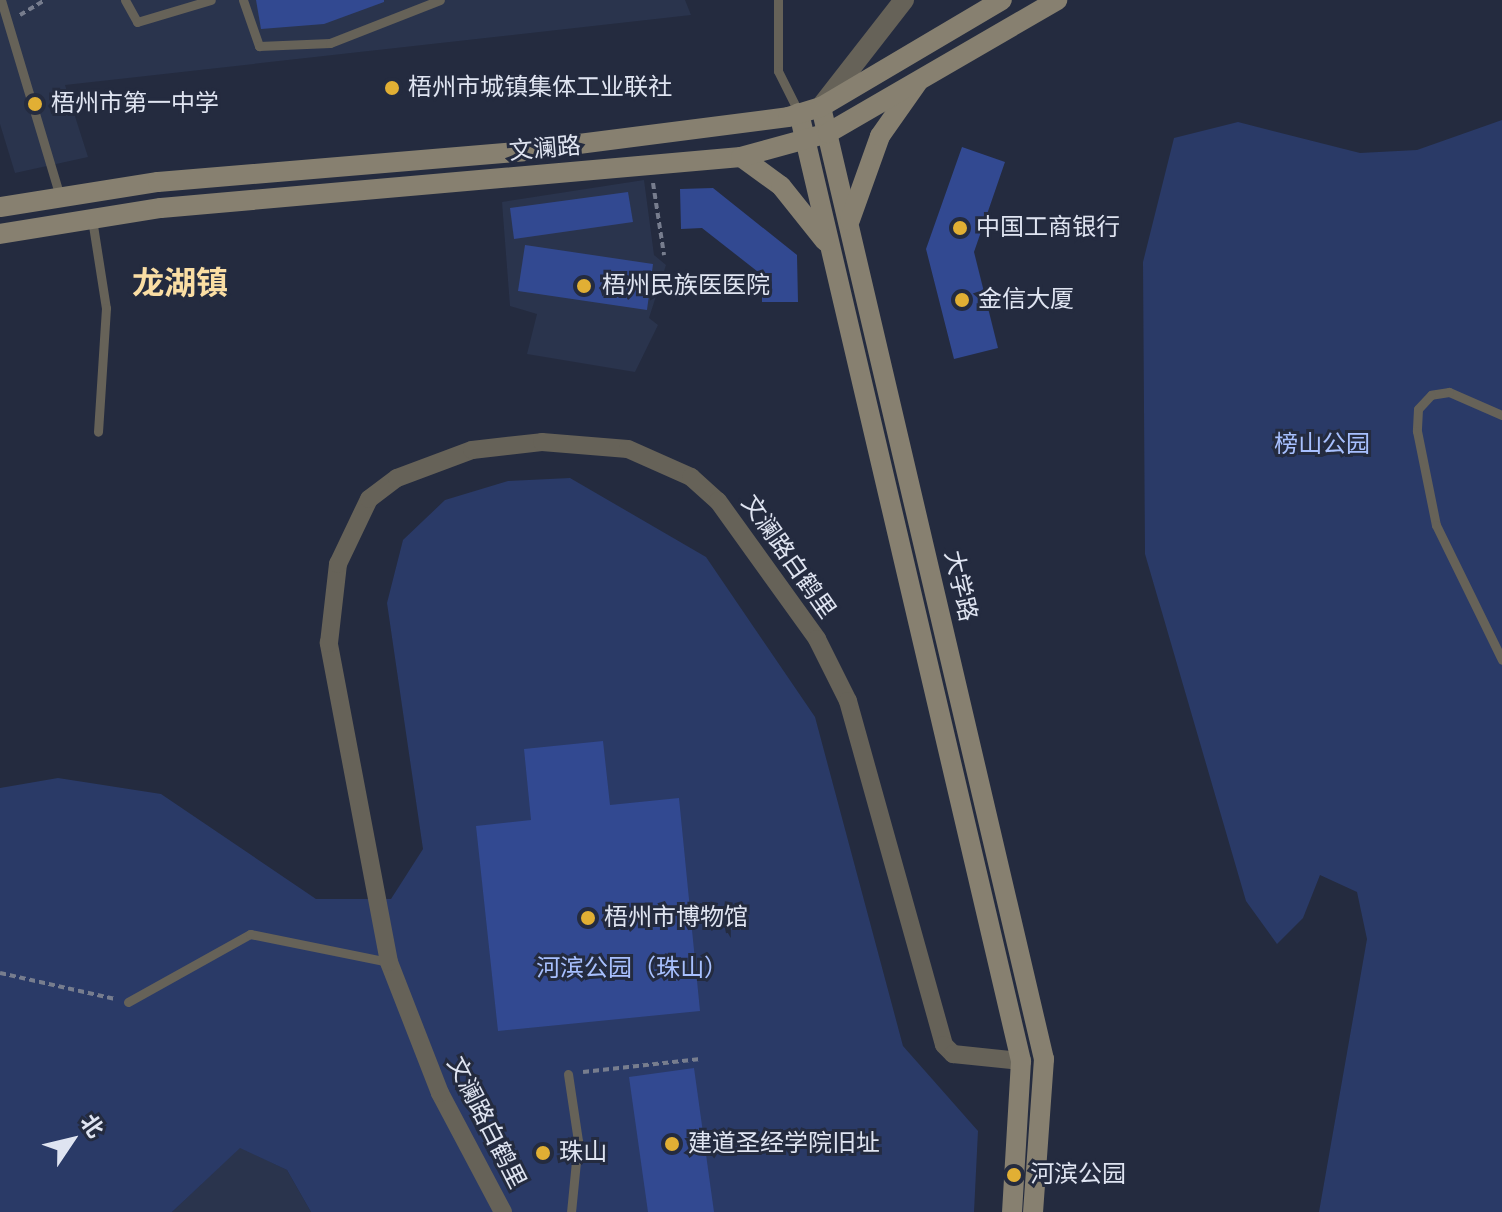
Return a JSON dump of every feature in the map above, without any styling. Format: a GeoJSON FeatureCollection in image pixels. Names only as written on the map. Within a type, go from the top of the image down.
{"type":"FeatureCollection","features":[{"type":"Feature","properties":{"kind":"main road","name":"文澜路"},"geometry":{"type":"LineString","coordinates":[[0,207],[158,182],[555,147],[799,113],[821,107],[1002,0]]}},
{"type":"Feature","properties":{"kind":"main road","name":"文澜路"},"geometry":{"type":"LineString","coordinates":[[0,234],[92,219],[741,157],[828,133],[925,73],[1057,0]]}},
{"type":"Feature","properties":{"kind":"main road"},"geometry":{"type":"LineString","coordinates":[[849,224],[880,136],[925,73]]}},
{"type":"Feature","properties":{"kind":"main road","name":"大学路"},"geometry":{"type":"LineString","coordinates":[[821,107],[1044,1059],[1033,1212]]}},
{"type":"Feature","properties":{"kind":"main road","name":"大学路"},"geometry":{"type":"LineString","coordinates":[[799,113],[1021,1061],[1012,1212]]}},
{"type":"Feature","properties":{"kind":"main road"},"geometry":{"type":"LineString","coordinates":[[741,157],[781,186],[831,249]]}},
{"type":"Feature","properties":{"kind":"street"},"geometry":{"type":"LineString","coordinates":[[821,107],[904,0]]}},
{"type":"Feature","properties":{"kind":"street","name":"文澜路白鹤里"},"geometry":{"type":"LineString","coordinates":[[503,1212],[440,1093],[389,962],[329,643],[347,542],[369,499],[433,462],[504,445],[585,441],[628,449],[691,477],[750,539],[848,701],[944,1045],[953,1054],[1021,1061]]}},
{"type":"Feature","properties":{"kind":"lane"},"geometry":{"type":"LineString","coordinates":[[1,0],[4,25],[60,197]]}},
{"type":"Feature","properties":{"kind":"lane"},"geometry":{"type":"LineString","coordinates":[[125,0],[137,22],[211,0]]}},
{"type":"Feature","properties":{"kind":"lane"},"geometry":{"type":"LineString","coordinates":[[243,0],[259,46],[330,43],[440,0]]}},
{"type":"Feature","properties":{"kind":"lane"},"geometry":{"type":"LineString","coordinates":[[778,0],[778,71],[799,113]]}},
{"type":"Feature","properties":{"kind":"lane"},"geometry":{"type":"LineString","coordinates":[[92,219],[106,308],[98,432]]}},
{"type":"Feature","properties":{"kind":"lane"},"geometry":{"type":"LineString","coordinates":[[1502,415],[1449,392],[1431,395],[1418,409],[1417,431],[1436,525],[1502,660]]}},
{"type":"Feature","properties":{"kind":"lane"},"geometry":{"type":"LineString","coordinates":[[128,1002],[250,934],[389,962]]}},
{"type":"Feature","properties":{"kind":"lane"},"geometry":{"type":"LineString","coordinates":[[568,1074],[578,1141],[571,1212]]}},
{"type":"Feature","properties":{"kind":"path"},"geometry":{"type":"LineString","coordinates":[[4,25],[45,0]]}},
{"type":"Feature","properties":{"kind":"path"},"geometry":{"type":"LineString","coordinates":[[650,165],[664,255]]}},
{"type":"Feature","properties":{"kind":"path"},"geometry":{"type":"LineString","coordinates":[[0,973],[128,1002]]}},
{"type":"Feature","properties":{"kind":"path"},"geometry":{"type":"LineString","coordinates":[[568,1074],[700,1059]]}},
{"type":"Feature","properties":{"kind":"shaded area","name":"梧州市第一中学"},"geometry":{"type":"Polygon","coordinates":[[[0,0],[685,0],[691,15],[65,85],[88,157],[15,173],[0,124],[0,0]]]}},
{"type":"Feature","properties":{"kind":"shaded area","name":"梧州民族医医院"},"geometry":{"type":"Polygon","coordinates":[[[644,180],[654,255],[666,265],[649,318],[658,325],[635,372],[527,354],[537,314],[510,306],[502,202],[644,180]]]}},
{"type":"Feature","properties":{"kind":"shaded area"},"geometry":{"type":"Polygon","coordinates":[[[240,1147],[287,1170],[311,1212],[172,1212],[240,1147]]]}},
{"type":"Feature","properties":{"kind":"green space","name":"榜山公园"},"geometry":{"type":"Polygon","coordinates":[[[1502,120],[1502,1212],[1319,1212],[1367,939],[1357,892],[1320,875],[1303,918],[1277,944],[1246,901],[1145,554],[1143,262],[1174,138],[1238,122],[1360,153],[1417,150],[1502,120]]]}},
{"type":"Feature","properties":{"kind":"green space","name":"河滨公园（珠山）"},"geometry":{"type":"Polygon","coordinates":[[[570,478],[706,557],[815,717],[903,1046],[978,1131],[974,1212],[311,1212],[287,1170],[240,1148],[172,1212],[0,1212],[0,788],[58,778],[161,794],[316,899],[391,899],[423,849],[387,603],[403,540],[445,500],[508,481],[570,478]]]}},
{"type":"Feature","properties":{"kind":"building"},"geometry":{"type":"Polygon","coordinates":[[[256,0],[384,2],[324,24],[261,29],[256,0]]]}},
{"type":"Feature","properties":{"kind":"building","name":"金信大厦"},"geometry":{"type":"Polygon","coordinates":[[[962,147],[1005,162],[974,252],[998,348],[954,359],[926,249],[962,147]]]}},
{"type":"Feature","properties":{"kind":"building"},"geometry":{"type":"Polygon","coordinates":[[[713,188],[797,255],[798,302],[762,302],[762,275],[702,228],[681,229],[680,189],[713,188]]]}},
{"type":"Feature","properties":{"kind":"building"},"geometry":{"type":"Polygon","coordinates":[[[628,192],[633,222],[514,239],[510,208],[628,192]]]}},
{"type":"Feature","properties":{"kind":"building"},"geometry":{"type":"Polygon","coordinates":[[[525,245],[653,264],[647,310],[518,291],[525,245]]]}},
{"type":"Feature","properties":{"kind":"building","name":"梧州市博物馆"},"geometry":{"type":"Polygon","coordinates":[[[603,741],[610,805],[679,798],[700,1011],[498,1031],[476,826],[531,820],[524,749],[603,741]]]}},
{"type":"Feature","properties":{"kind":"building","name":"建道圣经学院旧址"},"geometry":{"type":"Polygon","coordinates":[[[694,1068],[714,1212],[648,1212],[629,1077],[694,1068]]]}},
{"type":"Feature","properties":{"kind":"place","name":"梧州市城镇集体工业联社"},"geometry":{"type":"Point","coordinates":[392,88]}},
{"type":"Feature","properties":{"kind":"place","name":"梧州市第一中学"},"geometry":{"type":"Point","coordinates":[35,104]}},
{"type":"Feature","properties":{"kind":"place","name":"中国工商银行"},"geometry":{"type":"Point","coordinates":[960,228]}},
{"type":"Feature","properties":{"kind":"place","name":"梧州民族医医院"},"geometry":{"type":"Point","coordinates":[584,286]}},
{"type":"Feature","properties":{"kind":"place","name":"金信大厦"},"geometry":{"type":"Point","coordinates":[962,300]}},
{"type":"Feature","properties":{"kind":"place","name":"梧州市博物馆"},"geometry":{"type":"Point","coordinates":[588,918]}},
{"type":"Feature","properties":{"kind":"place","name":"建道圣经学院旧址"},"geometry":{"type":"Point","coordinates":[672,1144]}},
{"type":"Feature","properties":{"kind":"place","name":"珠山"},"geometry":{"type":"Point","coordinates":[543,1153]}},
{"type":"Feature","properties":{"kind":"place","name":"河滨公园"},"geometry":{"type":"Point","coordinates":[1014,1175]}},
{"type":"Feature","properties":{"kind":"district","name":"龙湖镇"},"geometry":{"type":"Point","coordinates":[180,284]}}]}
